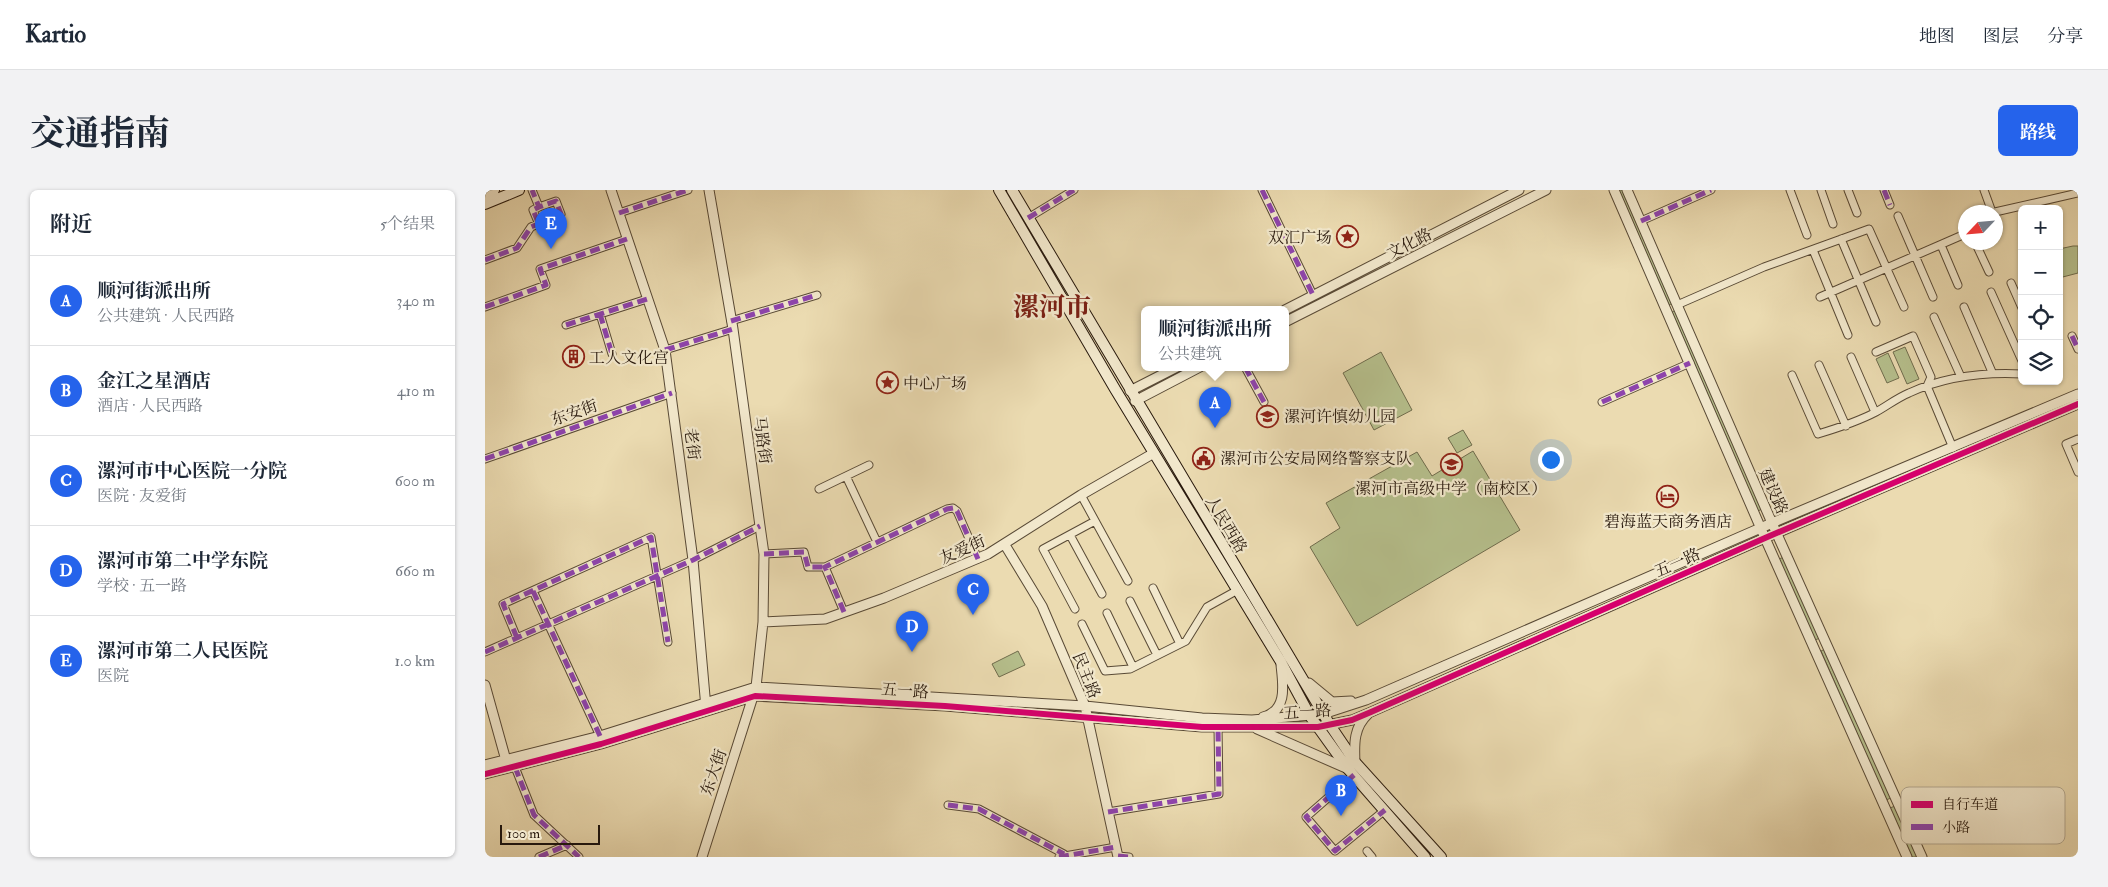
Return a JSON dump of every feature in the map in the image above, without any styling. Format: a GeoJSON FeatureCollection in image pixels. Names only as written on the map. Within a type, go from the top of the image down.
{"type":"FeatureCollection","features":[{"type":"Feature","properties":{"kind":"main road"},"geometry":{"type":"LineString","coordinates":[[485,194],[494,190]]}},
{"type":"Feature","properties":{"kind":"main road"},"geometry":{"type":"LineString","coordinates":[[485,204],[519,190]]}},
{"type":"Feature","properties":{"kind":"main road","name":"人民西路"},"geometry":{"type":"LineString","coordinates":[[999,190],[1154,453],[1281,662],[1310,716],[1425,857]]}},
{"type":"Feature","properties":{"kind":"main road","name":"人民西路"},"geometry":{"type":"LineString","coordinates":[[1012,190],[1135,401],[1295,666],[1352,769],[1441,857]]}},
{"type":"Feature","properties":{"kind":"street"},"geometry":{"type":"LineString","coordinates":[[532,190],[539,207]]}},
{"type":"Feature","properties":{"kind":"street","name":"老街"},"geometry":{"type":"LineString","coordinates":[[611,190],[665,350],[693,560],[706,706]]}},
{"type":"Feature","properties":{"kind":"street"},"geometry":{"type":"LineString","coordinates":[[619,213],[688,190]]}},
{"type":"Feature","properties":{"kind":"street","name":"马路街"},"geometry":{"type":"LineString","coordinates":[[709,190],[732,325],[764,554],[763,622],[755,691]]}},
{"type":"Feature","properties":{"kind":"street"},"geometry":{"type":"LineString","coordinates":[[1028,218],[1074,190]]}},
{"type":"Feature","properties":{"kind":"street"},"geometry":{"type":"LineString","coordinates":[[1261,190],[1313,295]]}},
{"type":"Feature","properties":{"kind":"street","name":"文化路"},"geometry":{"type":"LineString","coordinates":[[1289,308],[1519,190]]}},
{"type":"Feature","properties":{"kind":"street","name":"文化路"},"geometry":{"type":"LineString","coordinates":[[1289,320],[1546,190]]}},
{"type":"Feature","properties":{"kind":"street","name":"建设路"},"geometry":{"type":"LineString","coordinates":[[1614,190],[1765,538],[1901,843]]}},
{"type":"Feature","properties":{"kind":"street","name":"建设路"},"geometry":{"type":"LineString","coordinates":[[1627,190],[1772,523],[1901,809]]}},
{"type":"Feature","properties":{"kind":"street"},"geometry":{"type":"LineString","coordinates":[[1641,221],[1711,190]]}},
{"type":"Feature","properties":{"kind":"street"},"geometry":{"type":"LineString","coordinates":[[1790,190],[1807,235]]}},
{"type":"Feature","properties":{"kind":"street"},"geometry":{"type":"LineString","coordinates":[[1821,190],[1833,224]]}},
{"type":"Feature","properties":{"kind":"street"},"geometry":{"type":"LineString","coordinates":[[1848,190],[1857,213]]}},
{"type":"Feature","properties":{"kind":"street"},"geometry":{"type":"LineString","coordinates":[[1884,190],[1891,205]]}},
{"type":"Feature","properties":{"kind":"street"},"geometry":{"type":"LineString","coordinates":[[1984,190],[1990,205]]}},
{"type":"Feature","properties":{"kind":"street"},"geometry":{"type":"LineString","coordinates":[[2003,210],[2078,193]]}},
{"type":"Feature","properties":{"kind":"street"},"geometry":{"type":"LineString","coordinates":[[485,260],[517,248],[531,227],[538,222],[561,214],[556,201],[533,210],[538,222]]}},
{"type":"Feature","properties":{"kind":"street"},"geometry":{"type":"LineString","coordinates":[[1898,216],[1933,297]]}},
{"type":"Feature","properties":{"kind":"street"},"geometry":{"type":"LineString","coordinates":[[1667,310],[1764,267],[1869,229],[1903,307]]}},
{"type":"Feature","properties":{"kind":"street"},"geometry":{"type":"LineString","coordinates":[[1820,297],[1958,237]]}},
{"type":"Feature","properties":{"kind":"street"},"geometry":{"type":"LineString","coordinates":[[485,307],[547,285],[540,269],[627,239]]}},
{"type":"Feature","properties":{"kind":"street"},"geometry":{"type":"LineString","coordinates":[[1841,240],[1876,322]]}},
{"type":"Feature","properties":{"kind":"street"},"geometry":{"type":"LineString","coordinates":[[1941,245],[1958,285]]}},
{"type":"Feature","properties":{"kind":"street"},"geometry":{"type":"LineString","coordinates":[[1813,250],[1848,335]]}},
{"type":"Feature","properties":{"kind":"street"},"geometry":{"type":"LineString","coordinates":[[1979,250],[1989,272]]}},
{"type":"Feature","properties":{"kind":"street"},"geometry":{"type":"LineString","coordinates":[[2011,283],[2018,299]]}},
{"type":"Feature","properties":{"kind":"street"},"geometry":{"type":"LineString","coordinates":[[1991,292],[2018,352]]}},
{"type":"Feature","properties":{"kind":"street"},"geometry":{"type":"LineString","coordinates":[[665,350],[817,294]]}},
{"type":"Feature","properties":{"kind":"street"},"geometry":{"type":"LineString","coordinates":[[566,325],[647,299]]}},
{"type":"Feature","properties":{"kind":"street"},"geometry":{"type":"LineString","coordinates":[[1964,307],[1992,372]]}},
{"type":"Feature","properties":{"kind":"street"},"geometry":{"type":"LineString","coordinates":[[600,314],[612,354]]}},
{"type":"Feature","properties":{"kind":"street"},"geometry":{"type":"LineString","coordinates":[[1934,317],[1961,377]]}},
{"type":"Feature","properties":{"kind":"street"},"geometry":{"type":"LineString","coordinates":[[1877,352],[1913,336],[1931,377],[1927,386],[1955,452]]}},
{"type":"Feature","properties":{"kind":"street"},"geometry":{"type":"LineString","coordinates":[[2072,336],[2078,349]]}},
{"type":"Feature","properties":{"kind":"street"},"geometry":{"type":"LineString","coordinates":[[1851,357],[1875,412]]}},
{"type":"Feature","properties":{"kind":"street"},"geometry":{"type":"LineString","coordinates":[[1602,402],[1690,363]]}},
{"type":"Feature","properties":{"kind":"street"},"geometry":{"type":"LineString","coordinates":[[1819,365],[1846,426]]}},
{"type":"Feature","properties":{"kind":"street"},"geometry":{"type":"LineString","coordinates":[[1130,392],[1169,371]]}},
{"type":"Feature","properties":{"kind":"street"},"geometry":{"type":"LineString","coordinates":[[1135,401],[1192,371]]}},
{"type":"Feature","properties":{"kind":"street"},"geometry":{"type":"LineString","coordinates":[[1247,371],[1264,402]]}},
{"type":"Feature","properties":{"kind":"street"},"geometry":{"type":"LineString","coordinates":[[1792,375],[1818,434],[1846,426],[1909,393],[1927,386],[1961,377],[1992,372],[2018,374]]}},
{"type":"Feature","properties":{"kind":"street"},"geometry":{"type":"LineString","coordinates":[[1140,386],[1145,396]]}},
{"type":"Feature","properties":{"kind":"street","name":"东安街"},"geometry":{"type":"LineString","coordinates":[[485,459],[672,393]]}},
{"type":"Feature","properties":{"kind":"street","name":"五一路"},"geometry":{"type":"LineString","coordinates":[[485,774],[600,736],[755,691],[1085,706],[1254,724],[1318,727],[1329,725],[1371,712],[1777,533],[2078,394]]}},
{"type":"Feature","properties":{"kind":"street","name":"五一路"},"geometry":{"type":"LineString","coordinates":[[755,691],[1218,727],[1323,714],[1366,700],[1772,523],[2078,404]]}},
{"type":"Feature","properties":{"kind":"street"},"geometry":{"type":"LineString","coordinates":[[2078,439],[2066,444],[2078,472]]}},
{"type":"Feature","properties":{"kind":"street","name":"友爱街"},"geometry":{"type":"LineString","coordinates":[[763,622],[825,619],[884,598],[978,559],[1005,545],[1081,495],[1154,453]]}},
{"type":"Feature","properties":{"kind":"street"},"geometry":{"type":"LineString","coordinates":[[819,489],[869,465]]}},
{"type":"Feature","properties":{"kind":"street"},"geometry":{"type":"LineString","coordinates":[[845,476],[877,542]]}},
{"type":"Feature","properties":{"kind":"street"},"geometry":{"type":"LineString","coordinates":[[1081,495],[1128,581]]}},
{"type":"Feature","properties":{"kind":"street"},"geometry":{"type":"LineString","coordinates":[[764,554],[804,552],[808,566],[825,567],[953,508],[957,511],[978,559]]}},
{"type":"Feature","properties":{"kind":"street"},"geometry":{"type":"LineString","coordinates":[[1075,609],[1043,549],[1095,522]]}},
{"type":"Feature","properties":{"kind":"street"},"geometry":{"type":"LineString","coordinates":[[485,652],[693,560],[760,526]]}},
{"type":"Feature","properties":{"kind":"street"},"geometry":{"type":"LineString","coordinates":[[1070,534],[1102,594]]}},
{"type":"Feature","properties":{"kind":"street"},"geometry":{"type":"LineString","coordinates":[[517,638],[503,604],[651,537],[668,642]]}},
{"type":"Feature","properties":{"kind":"street","name":"民主路"},"geometry":{"type":"LineString","coordinates":[[1005,545],[1042,606],[1085,706],[1117,853]]}},
{"type":"Feature","properties":{"kind":"street"},"geometry":{"type":"LineString","coordinates":[[825,567],[844,612]]}},
{"type":"Feature","properties":{"kind":"street"},"geometry":{"type":"LineString","coordinates":[[1153,588],[1180,644]]}},
{"type":"Feature","properties":{"kind":"street"},"geometry":{"type":"LineString","coordinates":[[533,591],[600,736]]}},
{"type":"Feature","properties":{"kind":"street"},"geometry":{"type":"LineString","coordinates":[[1082,624],[1105,671],[1133,667],[1186,641],[1207,607],[1237,591]]}},
{"type":"Feature","properties":{"kind":"street"},"geometry":{"type":"LineString","coordinates":[[1130,601],[1157,655]]}},
{"type":"Feature","properties":{"kind":"street"},"geometry":{"type":"LineString","coordinates":[[1107,613],[1133,667]]}},
{"type":"Feature","properties":{"kind":"street"},"geometry":{"type":"LineString","coordinates":[[1814,648],[1826,642]]}},
{"type":"Feature","properties":{"kind":"street"},"geometry":{"type":"LineString","coordinates":[[1254,724],[1275,711],[1280,704],[1283,695],[1281,662]]}},
{"type":"Feature","properties":{"kind":"street"},"geometry":{"type":"LineString","coordinates":[[1295,666],[1313,689],[1332,702],[1366,700]]}},
{"type":"Feature","properties":{"kind":"street"},"geometry":{"type":"LineString","coordinates":[[485,685],[510,765],[534,815],[579,857]]}},
{"type":"Feature","properties":{"kind":"street","name":"东大街"},"geometry":{"type":"LineString","coordinates":[[702,857],[755,691]]}},
{"type":"Feature","properties":{"kind":"street","name":"五一路"},"geometry":{"type":"LineString","coordinates":[[485,765],[510,765],[601,744],[706,706]]}},
{"type":"Feature","properties":{"kind":"street"},"geometry":{"type":"LineString","coordinates":[[1371,712],[1360,722],[1354,745],[1352,769],[1307,817],[1335,851],[1385,810]]}},
{"type":"Feature","properties":{"kind":"street"},"geometry":{"type":"LineString","coordinates":[[1254,724],[1352,769]]}},
{"type":"Feature","properties":{"kind":"street"},"geometry":{"type":"LineString","coordinates":[[1108,812],[1219,794],[1218,727]]}},
{"type":"Feature","properties":{"kind":"street"},"geometry":{"type":"LineString","coordinates":[[1885,805],[1897,800]]}},
{"type":"Feature","properties":{"kind":"street"},"geometry":{"type":"LineString","coordinates":[[948,804],[979,809],[1062,856],[1117,853],[1129,857]]}},
{"type":"Feature","properties":{"kind":"street","name":"建设路"},"geometry":{"type":"LineString","coordinates":[[1902,844],[1907,857]]}},
{"type":"Feature","properties":{"kind":"street","name":"建设路"},"geometry":{"type":"LineString","coordinates":[[1916,844],[1922,857]]}},
{"type":"Feature","properties":{"kind":"street"},"geometry":{"type":"LineString","coordinates":[[539,857],[567,846]]}},
{"type":"Feature","properties":{"kind":"street"},"geometry":{"type":"LineString","coordinates":[[1367,850],[1372,857]]}},
{"type":"Feature","properties":{"kind":"green space"},"geometry":{"type":"Polygon","coordinates":[[[1618,190],[1623,190],[1673,303],[1669,305],[1618,190]]]}},
{"type":"Feature","properties":{"kind":"green space"},"geometry":{"type":"Polygon","coordinates":[[[2078,246],[2078,273],[2063,277],[2063,248],[2078,246]]]}},
{"type":"Feature","properties":{"kind":"green space"},"geometry":{"type":"Polygon","coordinates":[[[1676,310],[1762,509],[1758,511],[1672,312],[1676,310]]]}},
{"type":"Feature","properties":{"kind":"green space"},"geometry":{"type":"Polygon","coordinates":[[[1905,347],[1919,379],[1907,384],[1893,352],[1905,347]]]}},
{"type":"Feature","properties":{"kind":"green space"},"geometry":{"type":"Polygon","coordinates":[[[1381,352],[1412,410],[1374,430],[1343,373],[1381,352]]]}},
{"type":"Feature","properties":{"kind":"green space"},"geometry":{"type":"Polygon","coordinates":[[[1888,353],[1899,378],[1887,383],[1876,359],[1888,353]]]}},
{"type":"Feature","properties":{"kind":"green space"},"geometry":{"type":"Polygon","coordinates":[[[1463,430],[1472,445],[1457,453],[1448,438],[1463,430]]]}},
{"type":"Feature","properties":{"kind":"green space"},"geometry":{"type":"Polygon","coordinates":[[[1473,451],[1520,530],[1357,626],[1310,547],[1340,528],[1326,503],[1417,452],[1432,476],[1473,451]]]}},
{"type":"Feature","properties":{"kind":"green space"},"geometry":{"type":"Polygon","coordinates":[[[1784,557],[1820,638],[1815,640],[1779,559],[1784,557]]]}},
{"type":"Feature","properties":{"kind":"green space"},"geometry":{"type":"Polygon","coordinates":[[[1825,649],[1891,798],[1886,800],[1821,651],[1825,649]]]}},
{"type":"Feature","properties":{"kind":"green space"},"geometry":{"type":"Polygon","coordinates":[[[1018,651],[1025,665],[999,677],[992,664],[1018,651]]]}},
{"type":"Feature","properties":{"kind":"green space"},"geometry":{"type":"Polygon","coordinates":[[[1895,806],[1901,819],[1901,832],[1890,808],[1895,806]]]}},
{"type":"Feature","properties":{"kind":"green space"},"geometry":{"type":"Polygon","coordinates":[[[1906,844],[1912,844],[1918,857],[1912,857],[1906,844]]]}},
{"type":"Feature","properties":{"kind":"marked path"},"geometry":{"type":"LineString","coordinates":[[485,260],[517,248],[531,227],[561,214],[556,201],[539,207],[532,190]]}},
{"type":"Feature","properties":{"kind":"marked path"},"geometry":{"type":"LineString","coordinates":[[619,213],[688,190]]}},
{"type":"Feature","properties":{"kind":"marked path"},"geometry":{"type":"LineString","coordinates":[[1028,218],[1074,190]]}},
{"type":"Feature","properties":{"kind":"marked path"},"geometry":{"type":"LineString","coordinates":[[1262,190],[1313,295]]}},
{"type":"Feature","properties":{"kind":"marked path"},"geometry":{"type":"LineString","coordinates":[[1641,221],[1711,190]]}},
{"type":"Feature","properties":{"kind":"marked path"},"geometry":{"type":"LineString","coordinates":[[1884,190],[1890,205]]}},
{"type":"Feature","properties":{"kind":"marked path"},"geometry":{"type":"LineString","coordinates":[[538,222],[533,210],[539,207]]}},
{"type":"Feature","properties":{"kind":"marked path"},"geometry":{"type":"LineString","coordinates":[[485,307],[546,285],[540,269],[627,239]]}},
{"type":"Feature","properties":{"kind":"marked path"},"geometry":{"type":"LineString","coordinates":[[731,321],[817,295]]}},
{"type":"Feature","properties":{"kind":"marked path"},"geometry":{"type":"LineString","coordinates":[[566,325],[647,299]]}},
{"type":"Feature","properties":{"kind":"marked path"},"geometry":{"type":"LineString","coordinates":[[600,314],[612,354]]}},
{"type":"Feature","properties":{"kind":"marked path"},"geometry":{"type":"LineString","coordinates":[[665,350],[733,329]]}},
{"type":"Feature","properties":{"kind":"marked path"},"geometry":{"type":"LineString","coordinates":[[2072,336],[2078,349]]}},
{"type":"Feature","properties":{"kind":"marked path"},"geometry":{"type":"LineString","coordinates":[[1602,402],[1690,363]]}},
{"type":"Feature","properties":{"kind":"marked path"},"geometry":{"type":"LineString","coordinates":[[1247,371],[1264,402]]}},
{"type":"Feature","properties":{"kind":"marked path"},"geometry":{"type":"LineString","coordinates":[[485,459],[672,393]]}},
{"type":"Feature","properties":{"kind":"marked path"},"geometry":{"type":"LineString","coordinates":[[844,612],[825,567],[947,509],[953,508],[957,511],[978,559]]}},
{"type":"Feature","properties":{"kind":"marked path"},"geometry":{"type":"LineString","coordinates":[[485,652],[693,560],[760,526]]}},
{"type":"Feature","properties":{"kind":"marked path"},"geometry":{"type":"LineString","coordinates":[[517,638],[503,604],[651,537],[668,642]]}},
{"type":"Feature","properties":{"kind":"marked path"},"geometry":{"type":"LineString","coordinates":[[764,554],[804,552],[808,567],[825,567]]}},
{"type":"Feature","properties":{"kind":"marked path"},"geometry":{"type":"LineString","coordinates":[[533,591],[600,736]]}},
{"type":"Feature","properties":{"kind":"marked path"},"geometry":{"type":"LineString","coordinates":[[1108,812],[1219,794],[1218,727]]}},
{"type":"Feature","properties":{"kind":"marked path"},"geometry":{"type":"LineString","coordinates":[[515,767],[534,815],[579,857]]}},
{"type":"Feature","properties":{"kind":"marked path"},"geometry":{"type":"LineString","coordinates":[[1354,775],[1306,817],[1335,851],[1385,810]]}},
{"type":"Feature","properties":{"kind":"marked path"},"geometry":{"type":"LineString","coordinates":[[948,805],[979,809],[1064,854]]}},
{"type":"Feature","properties":{"kind":"marked path"},"geometry":{"type":"LineString","coordinates":[[539,857],[567,845]]}},
{"type":"Feature","properties":{"kind":"marked path"},"geometry":{"type":"LineString","coordinates":[[1059,857],[1116,847]]}},
{"type":"Feature","properties":{"kind":"marked path"},"geometry":{"type":"LineString","coordinates":[[1118,856],[1129,857]]}},
{"type":"Feature","properties":{"kind":"cycle path"},"geometry":{"type":"LineString","coordinates":[[485,774],[601,744],[755,696],[945,706],[1202,727],[1318,727],[1352,720],[1765,538],[2078,404]]}},
{"type":"Feature","properties":{"kind":"place","name":"双汇广场"},"geometry":{"type":"Point","coordinates":[1348,237]}},
{"type":"Feature","properties":{"kind":"place","name":"漯河市第二人民医院"},"geometry":{"type":"Point","coordinates":[551,249]}},
{"type":"Feature","properties":{"kind":"place","name":"工人文化宫"},"geometry":{"type":"Point","coordinates":[573,357]}},
{"type":"Feature","properties":{"kind":"place","name":"中心广场"},"geometry":{"type":"Point","coordinates":[887,383]}},
{"type":"Feature","properties":{"kind":"place","name":"漯河许慎幼儿园"},"geometry":{"type":"Point","coordinates":[1268,416]}},
{"type":"Feature","properties":{"kind":"place","name":"顺河街派出所"},"geometry":{"type":"Point","coordinates":[1215,428]}},
{"type":"Feature","properties":{"kind":"place","name":"漯河市公安局网络警察支队"},"geometry":{"type":"Point","coordinates":[1204,458]}},
{"type":"Feature","properties":{"kind":"place","name":"漯河市高级中学（南校区）"},"geometry":{"type":"Point","coordinates":[1451,464]}},
{"type":"Feature","properties":{"kind":"place","name":"碧海蓝天商务酒店"},"geometry":{"type":"Point","coordinates":[1668,497]}},
{"type":"Feature","properties":{"kind":"place","name":"漯河市中心医院一分院"},"geometry":{"type":"Point","coordinates":[973,615]}},
{"type":"Feature","properties":{"kind":"place","name":"漯河市第二中学东院"},"geometry":{"type":"Point","coordinates":[912,652]}},
{"type":"Feature","properties":{"kind":"place","name":"金江之星酒店"},"geometry":{"type":"Point","coordinates":[1341,816]}},
{"type":"Feature","properties":{"kind":"district","name":"漯河市"},"geometry":{"type":"Point","coordinates":[1052,307]}}]}
